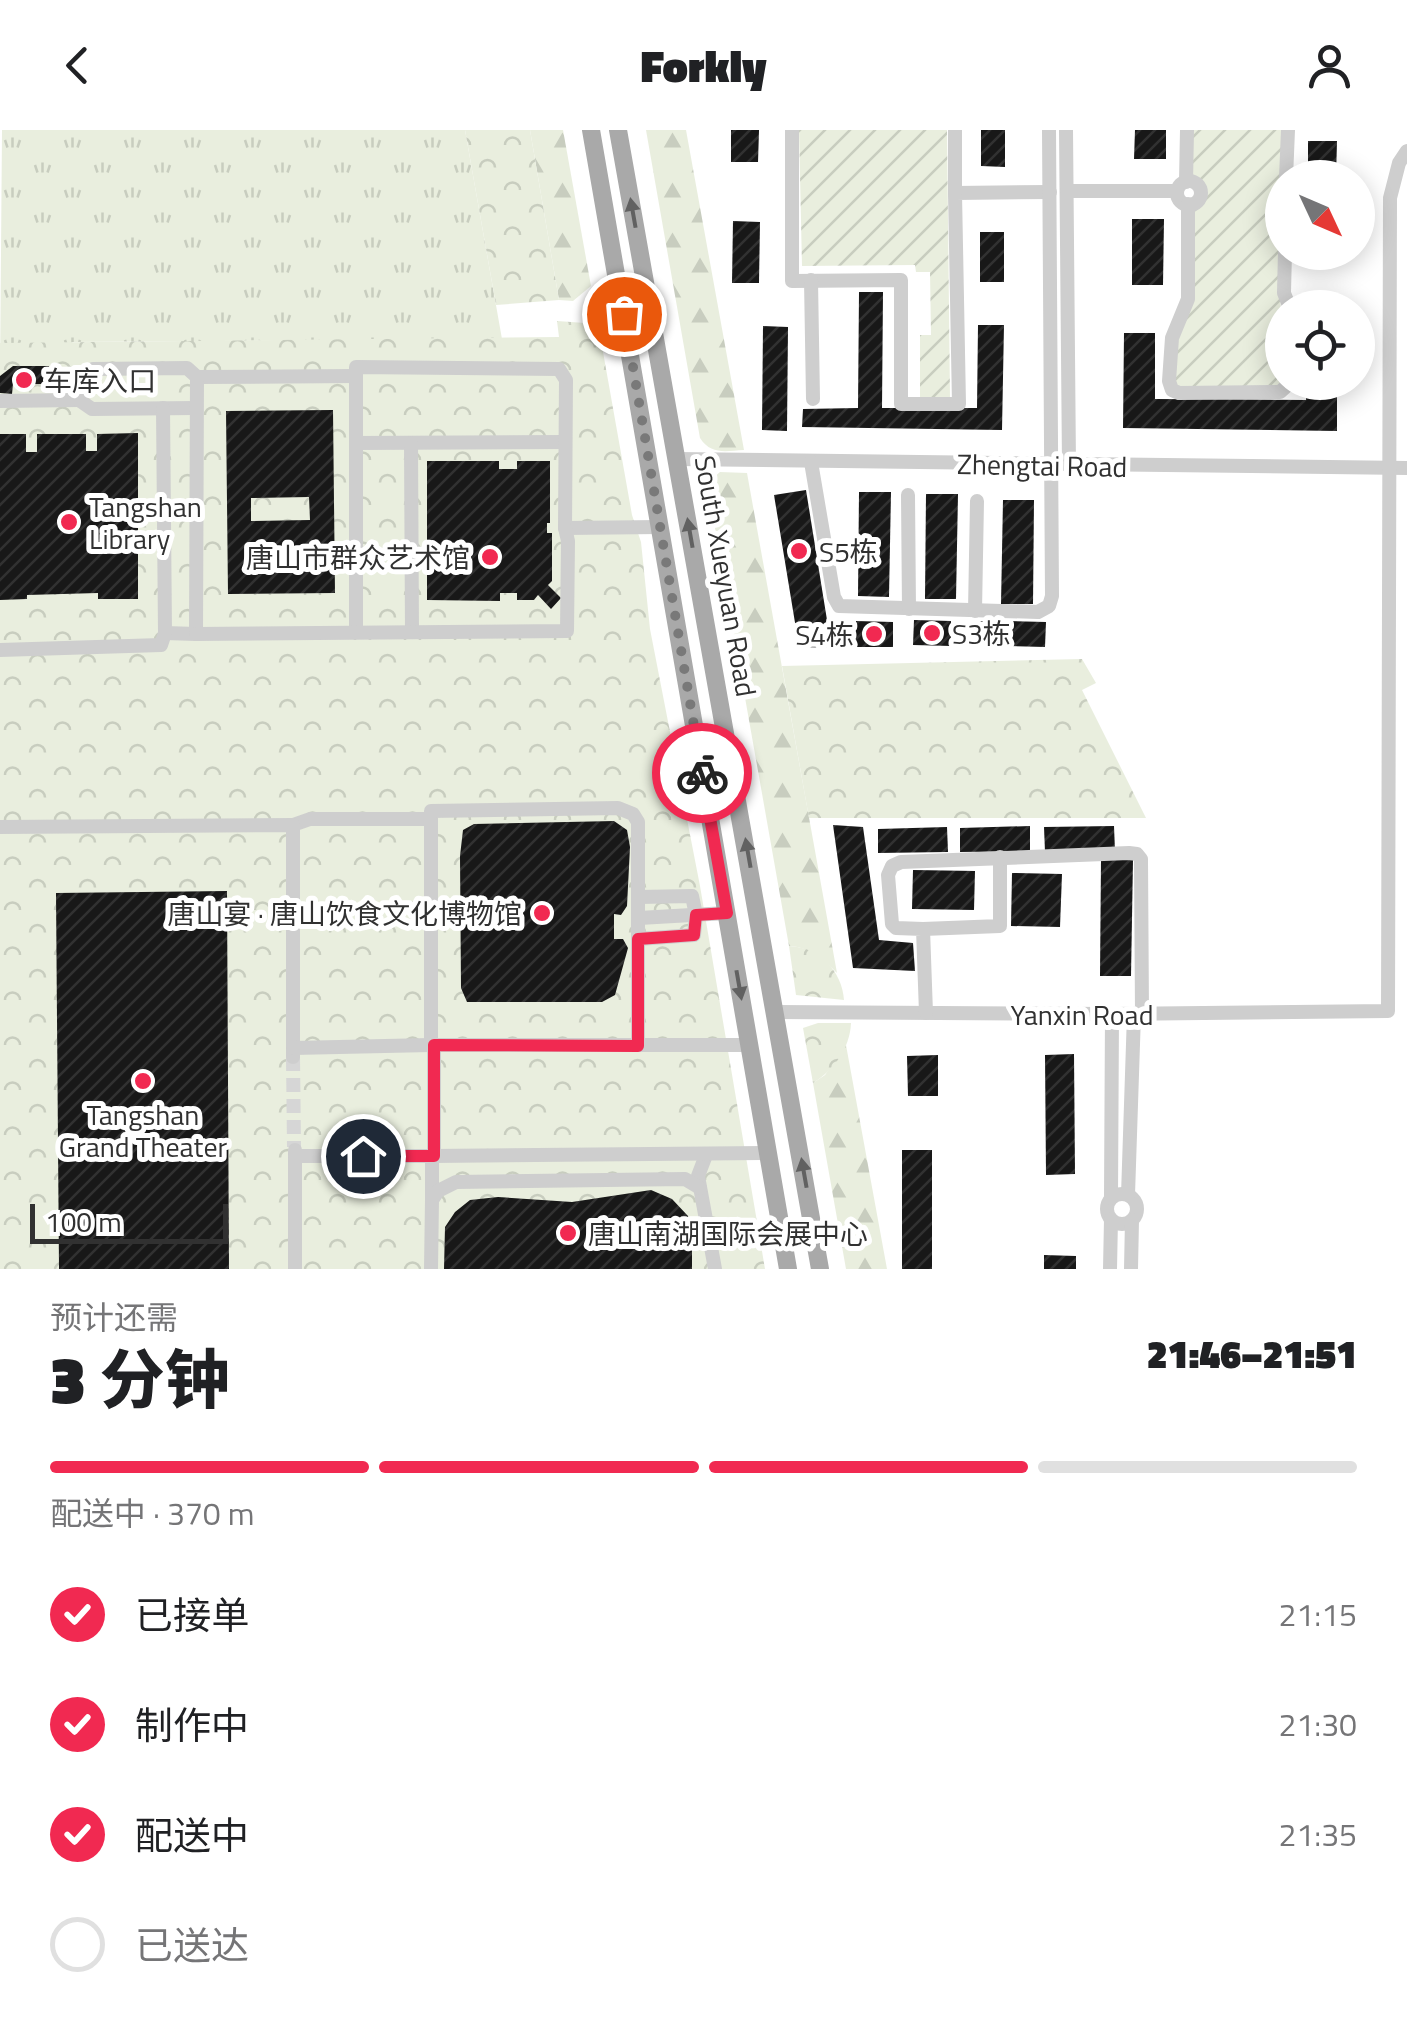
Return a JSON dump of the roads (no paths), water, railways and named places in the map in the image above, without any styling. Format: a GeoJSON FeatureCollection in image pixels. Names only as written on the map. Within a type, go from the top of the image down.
{"type":"FeatureCollection","features":[{"type":"Feature","properties":{"kind":"main road","name":"South Xueyuan Road"},"geometry":{"type":"LineString","coordinates":[[591,130],[788,1269]]}},
{"type":"Feature","properties":{"kind":"main road","name":"South Xueyuan Road"},"geometry":{"type":"LineString","coordinates":[[618,130],[820,1269]]}},
{"type":"Feature","properties":{"kind":"street"},"geometry":{"type":"LineString","coordinates":[[792,130],[792,280],[900,280],[901,404],[959,404],[955,130]]}},
{"type":"Feature","properties":{"kind":"street"},"geometry":{"type":"LineString","coordinates":[[811,462],[834,597],[839,606],[1038,612],[1049,606],[1049,130]]}},
{"type":"Feature","properties":{"kind":"street"},"geometry":{"type":"LineString","coordinates":[[1066,130],[1070,466]]}},
{"type":"Feature","properties":{"kind":"street"},"geometry":{"type":"LineString","coordinates":[[1187,130],[1178,198],[1188,204],[1188,299],[1172,338],[1169,381],[1172,390],[1179,393],[1265,392]]}},
{"type":"Feature","properties":{"kind":"street"},"geometry":{"type":"LineString","coordinates":[[1287,160],[1288,130]]}},
{"type":"Feature","properties":{"kind":"street"},"geometry":{"type":"LineString","coordinates":[[1389,468],[1390,198],[1399,163],[1407,151]]}},
{"type":"Feature","properties":{"kind":"street"},"geometry":{"type":"LineString","coordinates":[[1067,190],[1182,186]]}},
{"type":"Feature","properties":{"kind":"street"},"geometry":{"type":"LineString","coordinates":[[955,193],[1050,192]]}},
{"type":"Feature","properties":{"kind":"street"},"geometry":{"type":"LineString","coordinates":[[811,280],[814,399]]}},
{"type":"Feature","properties":{"kind":"street"},"geometry":{"type":"LineString","coordinates":[[165,634],[567,631],[566,380],[558,369],[356,366],[356,632]]}},
{"type":"Feature","properties":{"kind":"street"},"geometry":{"type":"LineString","coordinates":[[79,400],[80,376],[94,369],[186,368],[198,377],[356,376]]}},
{"type":"Feature","properties":{"kind":"street"},"geometry":{"type":"LineString","coordinates":[[196,634],[198,377]]}},
{"type":"Feature","properties":{"kind":"street"},"geometry":{"type":"LineString","coordinates":[[0,401],[79,400],[92,409],[195,408]]}},
{"type":"Feature","properties":{"kind":"street"},"geometry":{"type":"LineString","coordinates":[[0,650],[161,645],[165,634],[163,408]]}},
{"type":"Feature","properties":{"kind":"street"},"geometry":{"type":"LineString","coordinates":[[356,444],[565,442]]}},
{"type":"Feature","properties":{"kind":"street"},"geometry":{"type":"LineString","coordinates":[[411,443],[412,632]]}},
{"type":"Feature","properties":{"kind":"street","name":"Zhengtai Road"},"geometry":{"type":"LineString","coordinates":[[677,459],[1407,468]]}},
{"type":"Feature","properties":{"kind":"street","name":"Yanxin Road"},"geometry":{"type":"LineString","coordinates":[[776,1012],[1388,1011],[1389,468]]}},
{"type":"Feature","properties":{"kind":"street"},"geometry":{"type":"LineString","coordinates":[[908,495],[909,609]]}},
{"type":"Feature","properties":{"kind":"street"},"geometry":{"type":"LineString","coordinates":[[974,611],[977,501]]}},
{"type":"Feature","properties":{"kind":"street"},"geometry":{"type":"LineString","coordinates":[[564,528],[660,527]]}},
{"type":"Feature","properties":{"kind":"street"},"geometry":{"type":"LineString","coordinates":[[431,1269],[431,811],[618,808],[633,814],[638,822],[638,1046]]}},
{"type":"Feature","properties":{"kind":"street"},"geometry":{"type":"LineString","coordinates":[[0,827],[293,825],[310,819],[431,819]]}},
{"type":"Feature","properties":{"kind":"street"},"geometry":{"type":"LineString","coordinates":[[293,825],[293,1052],[433,1045],[750,1045]]}},
{"type":"Feature","properties":{"kind":"street"},"geometry":{"type":"LineString","coordinates":[[1000,857],[1000,926],[922,930],[896,928],[892,924],[888,874],[892,866],[901,862],[1000,857],[1137,854],[1141,859],[1128,1195],[1137,1206],[1132,1220],[1131,1269]]}},
{"type":"Feature","properties":{"kind":"street"},"geometry":{"type":"LineString","coordinates":[[638,939],[694,935],[696,915],[692,896],[639,897]]}},
{"type":"Feature","properties":{"kind":"street"},"geometry":{"type":"LineString","coordinates":[[639,918],[727,913]]}},
{"type":"Feature","properties":{"kind":"street"},"geometry":{"type":"LineString","coordinates":[[922,930],[926,1013]]}},
{"type":"Feature","properties":{"kind":"street"},"geometry":{"type":"LineString","coordinates":[[1110,1269],[1111,1219],[1106,1209],[1111,1198],[1112,1014]]}},
{"type":"Feature","properties":{"kind":"street"},"geometry":{"type":"LineString","coordinates":[[295,1269],[295,1151],[433,1156],[767,1152]]}},
{"type":"Feature","properties":{"kind":"street"},"geometry":{"type":"LineString","coordinates":[[706,1154],[698,1176],[715,1269]]}},
{"type":"Feature","properties":{"kind":"street"},"geometry":{"type":"LineString","coordinates":[[432,1200],[456,1182],[685,1179],[700,1188]]}},
{"type":"Feature","properties":{"kind":"street"},"geometry":{"type":"LineString","coordinates":[[1111,1198],[1128,1195]]}},
{"type":"Feature","properties":{"kind":"street"},"geometry":{"type":"LineString","coordinates":[[1111,1219],[1124,1224],[1132,1220]]}},
{"type":"Feature","properties":{"kind":"tunnel"},"geometry":{"type":"LineString","coordinates":[[293,1057],[294,1147]]}},
{"type":"Feature","properties":{"kind":"place","name":"车库入口"},"geometry":{"type":"Point","coordinates":[24,380]}},
{"type":"Feature","properties":{"kind":"place","name":"Tangshan Library"},"geometry":{"type":"Point","coordinates":[69,522]}},
{"type":"Feature","properties":{"kind":"place","name":"S5栋"},"geometry":{"type":"Point","coordinates":[799,551]}},
{"type":"Feature","properties":{"kind":"place","name":"唐山市群众艺术馆"},"geometry":{"type":"Point","coordinates":[490,557]}},
{"type":"Feature","properties":{"kind":"place","name":"S3栋"},"geometry":{"type":"Point","coordinates":[932,633]}},
{"type":"Feature","properties":{"kind":"place","name":"S4栋"},"geometry":{"type":"Point","coordinates":[874,634]}},
{"type":"Feature","properties":{"kind":"place","name":"唐山宴 · 唐山饮食文化博物馆"},"geometry":{"type":"Point","coordinates":[542,913]}},
{"type":"Feature","properties":{"kind":"place","name":"Tangshan Grand Theater"},"geometry":{"type":"Point","coordinates":[143,1081]}},
{"type":"Feature","properties":{"kind":"place","name":"唐山南湖国际会展中心"},"geometry":{"type":"Point","coordinates":[568,1233]}}]}
